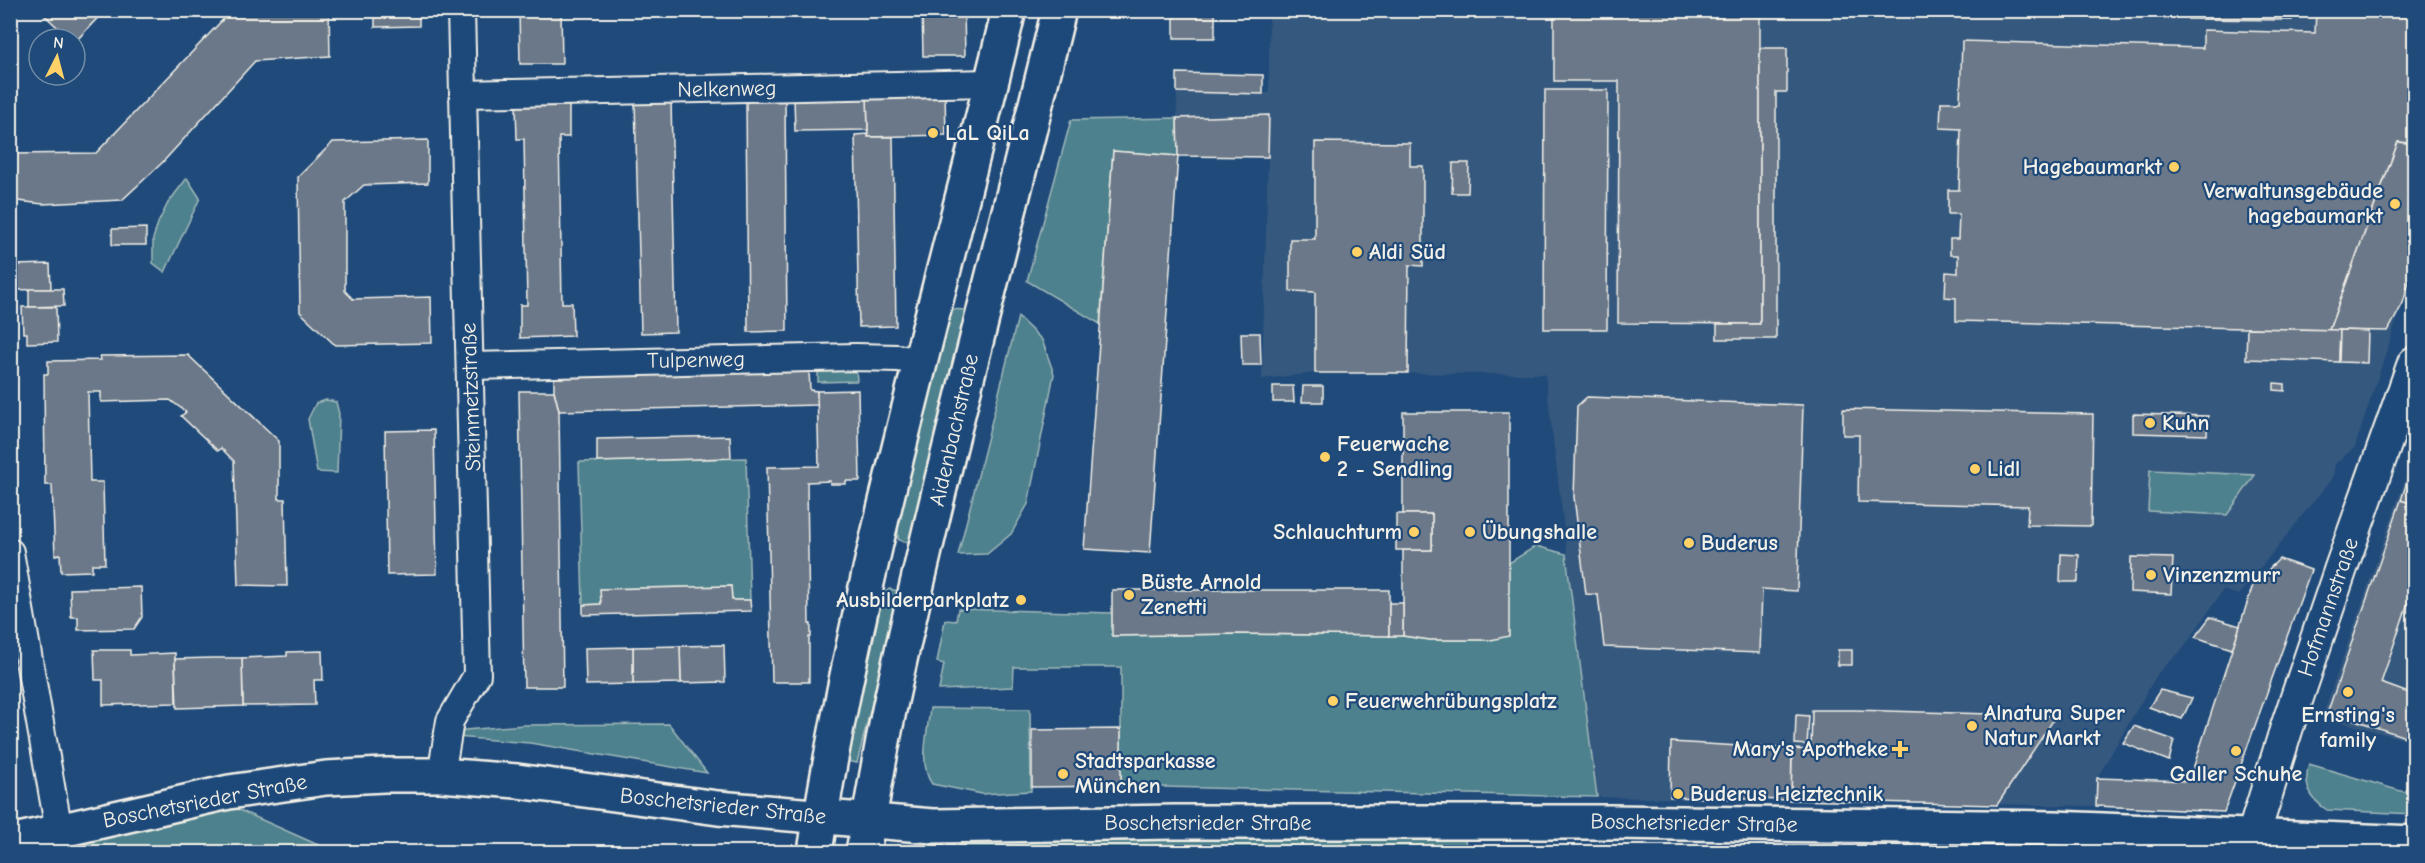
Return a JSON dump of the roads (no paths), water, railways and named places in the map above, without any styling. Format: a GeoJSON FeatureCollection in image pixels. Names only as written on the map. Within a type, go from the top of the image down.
{"type":"FeatureCollection","features":[{"type":"Feature","properties":{"kind":"main road","name":"Aidenbachstraße"},"geometry":{"type":"LineString","coordinates":[[814,852],[833,736],[873,557],[1009,10]]}},
{"type":"Feature","properties":{"kind":"main road","name":"Aidenbachstraße"},"geometry":{"type":"LineString","coordinates":[[863,852],[892,694],[988,286],[1059,10]]}},
{"type":"Feature","properties":{"kind":"main road"},"geometry":{"type":"LineString","coordinates":[[944,275],[988,286]]}},
{"type":"Feature","properties":{"kind":"main road"},"geometry":{"type":"LineString","coordinates":[[873,557],[922,566]]}},
{"type":"Feature","properties":{"kind":"main road","name":"Boschetsrieder Straße"},"geometry":{"type":"LineString","coordinates":[[10,842],[229,792],[326,778],[384,775],[441,776],[517,782],[718,808],[933,826],[1174,822],[1659,823],[2055,828],[2251,844],[2415,843]]}},
{"type":"Feature","properties":{"kind":"street","name":"Steinmetzstraße"},"geometry":{"type":"LineString","coordinates":[[441,776],[450,721],[477,675],[461,10]]}},
{"type":"Feature","properties":{"kind":"street","name":"Nelkenweg"},"geometry":{"type":"LineString","coordinates":[[463,94],[991,83]]}},
{"type":"Feature","properties":{"kind":"street","name":"Tulpenweg"},"geometry":{"type":"LineString","coordinates":[[470,366],[856,357],[898,358],[921,362]]}},
{"type":"Feature","properties":{"kind":"street","name":"Hofmannstraße"},"geometry":{"type":"LineString","coordinates":[[2251,844],[2287,727],[2341,568],[2415,363]]}},
{"type":"Feature","properties":{"kind":"street"},"geometry":{"type":"LineString","coordinates":[[10,552],[59,831]]}},
{"type":"Feature","properties":{"kind":"place","name":"LaL QiLa"},"geometry":{"type":"Point","coordinates":[933,133]}},
{"type":"Feature","properties":{"kind":"place","name":"Hagebaumarkt"},"geometry":{"type":"Point","coordinates":[2174,167]}},
{"type":"Feature","properties":{"kind":"place","name":"Verwaltunsgebäude hagebaumarkt"},"geometry":{"type":"Point","coordinates":[2395,204]}},
{"type":"Feature","properties":{"kind":"place","name":"Aldi Süd"},"geometry":{"type":"Point","coordinates":[1357,252]}},
{"type":"Feature","properties":{"kind":"place","name":"Kuhn"},"geometry":{"type":"Point","coordinates":[2150,423]}},
{"type":"Feature","properties":{"kind":"place","name":"Feuerwache 2 - Sendling"},"geometry":{"type":"Point","coordinates":[1325,457]}},
{"type":"Feature","properties":{"kind":"place","name":"Lidl"},"geometry":{"type":"Point","coordinates":[1975,469]}},
{"type":"Feature","properties":{"kind":"place","name":"Schlauchturm"},"geometry":{"type":"Point","coordinates":[1414,532]}},
{"type":"Feature","properties":{"kind":"place","name":"Übungshalle"},"geometry":{"type":"Point","coordinates":[1470,532]}},
{"type":"Feature","properties":{"kind":"place","name":"Buderus"},"geometry":{"type":"Point","coordinates":[1689,543]}},
{"type":"Feature","properties":{"kind":"place","name":"Vinzenzmurr"},"geometry":{"type":"Point","coordinates":[2151,575]}},
{"type":"Feature","properties":{"kind":"place","name":"Büste Arnold Zenetti"},"geometry":{"type":"Point","coordinates":[1129,595]}},
{"type":"Feature","properties":{"kind":"place","name":"Ausbilderparkplatz"},"geometry":{"type":"Point","coordinates":[1021,600]}},
{"type":"Feature","properties":{"kind":"place","name":"Ernsting's family"},"geometry":{"type":"Point","coordinates":[2348,692]}},
{"type":"Feature","properties":{"kind":"place","name":"Feuerwehrübungsplatz"},"geometry":{"type":"Point","coordinates":[1333,701]}},
{"type":"Feature","properties":{"kind":"place","name":"Alnatura Super Natur Markt"},"geometry":{"type":"Point","coordinates":[1972,726]}},
{"type":"Feature","properties":{"kind":"place","name":"Mary's Apotheke"},"geometry":{"type":"Point","coordinates":[1900,749]}},
{"type":"Feature","properties":{"kind":"place","name":"Galler Schuhe"},"geometry":{"type":"Point","coordinates":[2236,751]}},
{"type":"Feature","properties":{"kind":"place","name":"Stadtsparkasse München"},"geometry":{"type":"Point","coordinates":[1063,774]}},
{"type":"Feature","properties":{"kind":"place","name":"Buderus Heiztechnik"},"geometry":{"type":"Point","coordinates":[1678,794]}}]}
